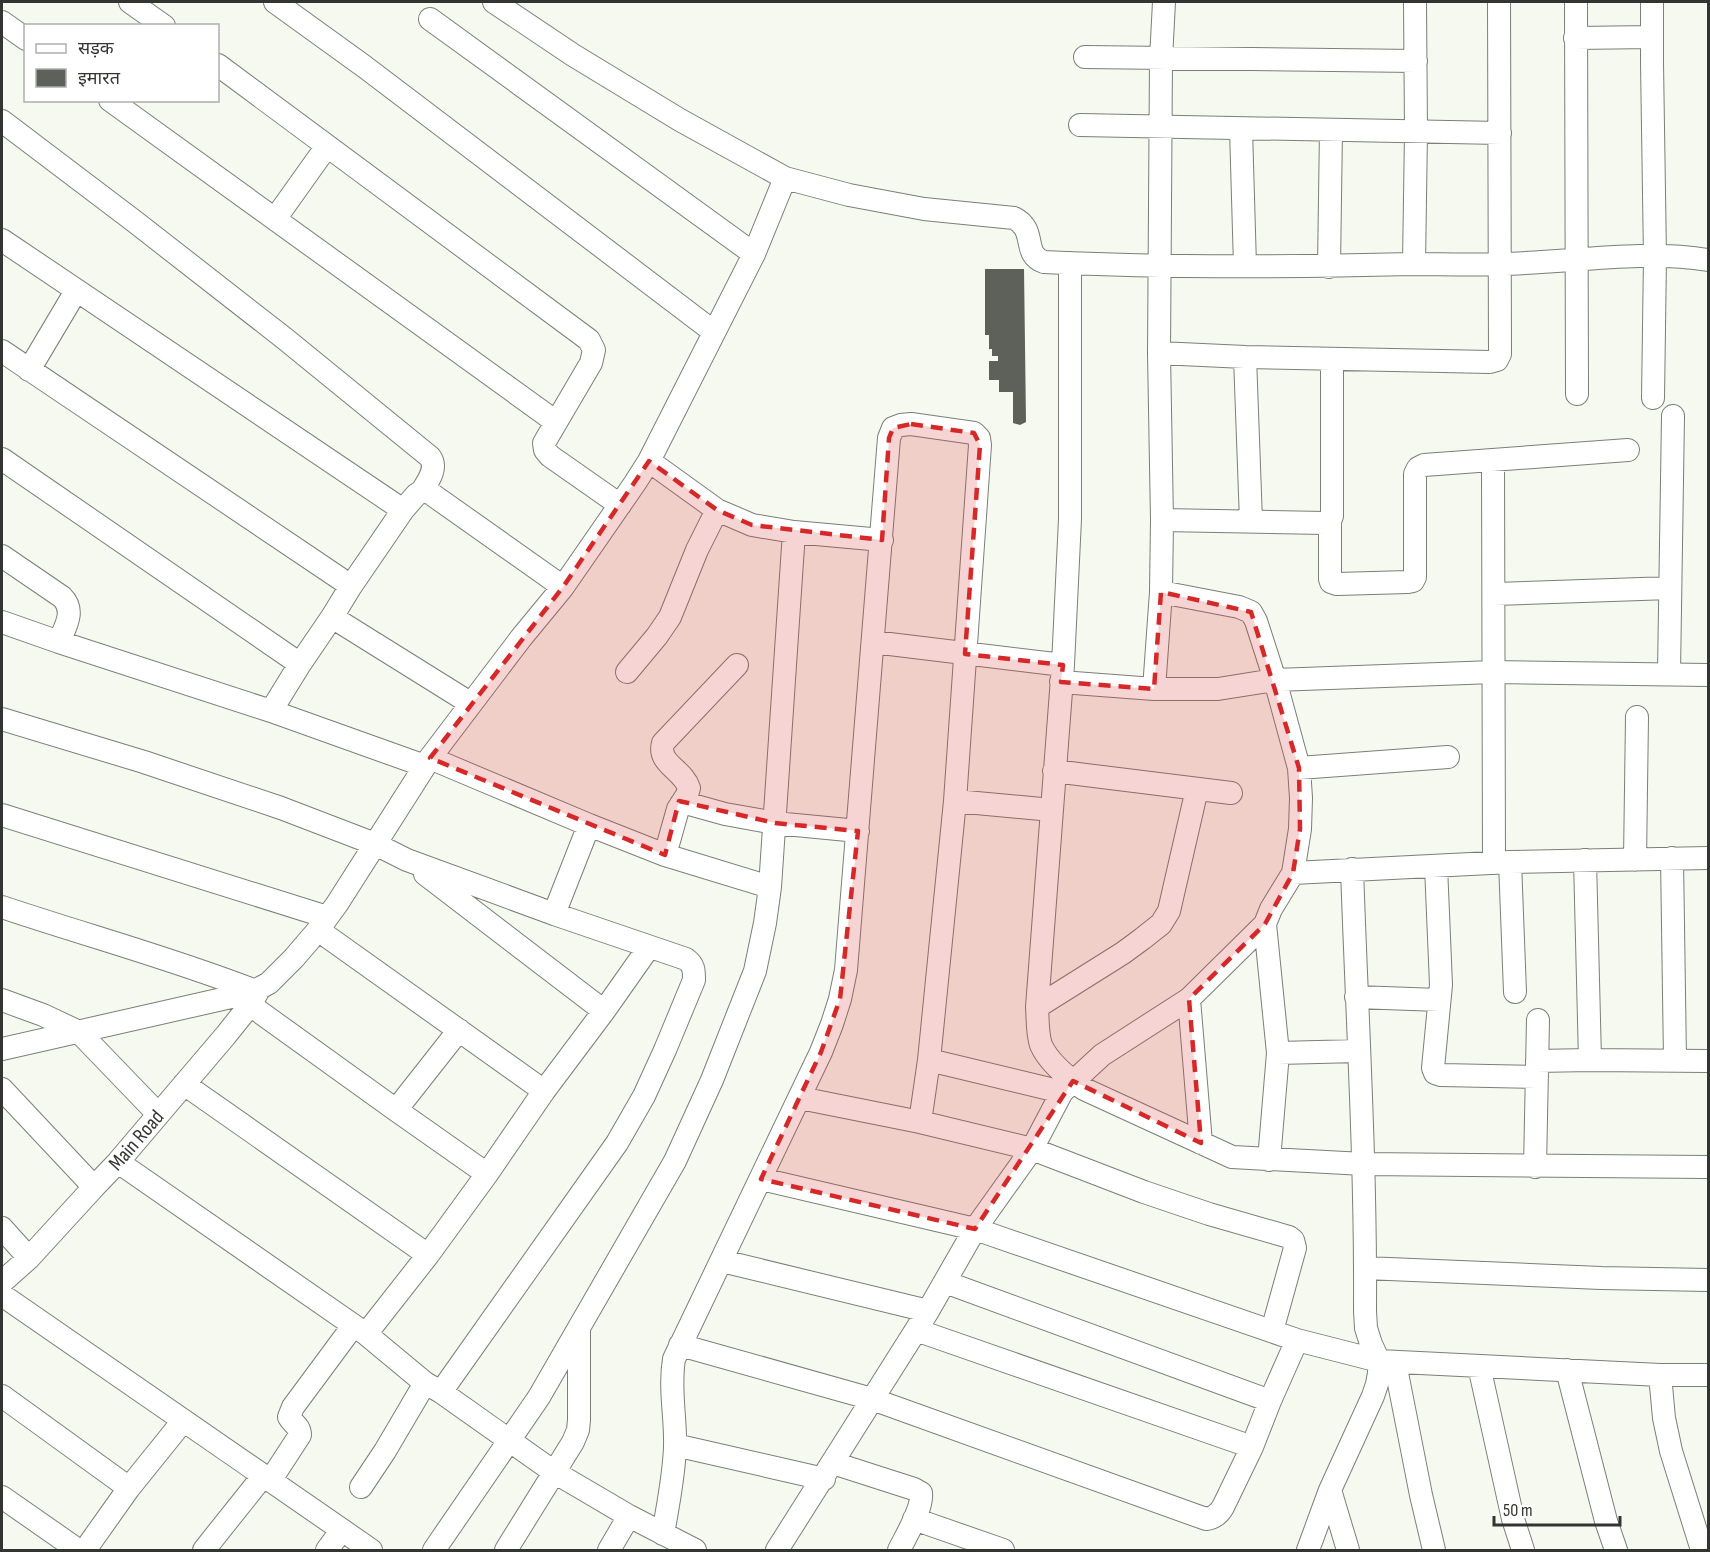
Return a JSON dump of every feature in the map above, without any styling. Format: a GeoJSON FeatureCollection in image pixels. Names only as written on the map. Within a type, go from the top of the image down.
{"type":"FeatureCollection","features":[{"type":"Feature","properties":{"kind":"street"},"geometry":{"type":"LineString","coordinates":[[130,2],[161,24]]}},
{"type":"Feature","properties":{"kind":"street"},"geometry":{"type":"LineString","coordinates":[[275,2],[365,67],[714,332]]}},
{"type":"Feature","properties":{"kind":"street"},"geometry":{"type":"LineString","coordinates":[[494,2],[573,55],[785,178],[886,203],[1014,218],[1022,222],[1027,230],[1032,254],[1044,262],[1329,267],[1501,264],[1655,257],[1708,260]]}},
{"type":"Feature","properties":{"kind":"street"},"geometry":{"type":"LineString","coordinates":[[1154,689],[1161,592],[1159,353],[1161,59],[1164,2]]}},
{"type":"Feature","properties":{"kind":"street"},"geometry":{"type":"LineString","coordinates":[[1414,264],[1415,2]]}},
{"type":"Feature","properties":{"kind":"street"},"geometry":{"type":"LineString","coordinates":[[1159,353],[1332,359],[1490,362],[1497,360],[1500,354],[1501,264],[1499,2]]}},
{"type":"Feature","properties":{"kind":"street"},"geometry":{"type":"LineString","coordinates":[[1576,2],[1577,394]]}},
{"type":"Feature","properties":{"kind":"street"},"geometry":{"type":"LineString","coordinates":[[1652,2],[1655,257],[1653,398]]}},
{"type":"Feature","properties":{"kind":"street"},"geometry":{"type":"LineString","coordinates":[[430,19],[754,254]]}},
{"type":"Feature","properties":{"kind":"street"},"geometry":{"type":"LineString","coordinates":[[2,22],[24,38]]}},
{"type":"Feature","properties":{"kind":"street"},"geometry":{"type":"LineString","coordinates":[[1575,38],[1652,36]]}},
{"type":"Feature","properties":{"kind":"street"},"geometry":{"type":"LineString","coordinates":[[1085,57],[1416,61]]}},
{"type":"Feature","properties":{"kind":"street"},"geometry":{"type":"LineString","coordinates":[[219,66],[589,340],[594,350],[591,363],[544,443],[545,450],[550,456],[620,505]]}},
{"type":"Feature","properties":{"kind":"street"},"geometry":{"type":"LineString","coordinates":[[113,102],[556,422]]}},
{"type":"Feature","properties":{"kind":"street"},"geometry":{"type":"LineString","coordinates":[[2,121],[284,338],[434,462],[434,468],[422,491],[403,510],[271,711]]}},
{"type":"Feature","properties":{"kind":"street"},"geometry":{"type":"LineString","coordinates":[[1080,125],[1500,133]]}},
{"type":"Feature","properties":{"kind":"street"},"geometry":{"type":"LineString","coordinates":[[1241,129],[1245,266]]}},
{"type":"Feature","properties":{"kind":"street"},"geometry":{"type":"LineString","coordinates":[[1329,267],[1331,130]]}},
{"type":"Feature","properties":{"kind":"street"},"geometry":{"type":"LineString","coordinates":[[275,219],[327,146]]}},
{"type":"Feature","properties":{"kind":"street"},"geometry":{"type":"LineString","coordinates":[[2,1049],[240,995],[254,994],[269,983],[294,958],[322,924],[428,762],[470,703],[563,587],[649,461],[754,254],[785,178]]}},
{"type":"Feature","properties":{"kind":"street"},"geometry":{"type":"LineString","coordinates":[[2,240],[403,510]]}},
{"type":"Feature","properties":{"kind":"street"},"geometry":{"type":"LineString","coordinates":[[1067,1087],[1041,1045],[1037,1007],[1062,673],[1070,519],[1070,263]]}},
{"type":"Feature","properties":{"kind":"street"},"geometry":{"type":"LineString","coordinates":[[29,370],[76,291]]}},
{"type":"Feature","properties":{"kind":"street"},"geometry":{"type":"LineString","coordinates":[[2,351],[351,586]]}},
{"type":"Feature","properties":{"kind":"street"},"geometry":{"type":"LineString","coordinates":[[1245,357],[1251,521]]}},
{"type":"Feature","properties":{"kind":"street"},"geometry":{"type":"LineString","coordinates":[[1332,359],[1330,579],[1331,582],[1337,584],[1413,580],[1415,577],[1415,474],[1418,468],[1424,465],[1628,450]]}},
{"type":"Feature","properties":{"kind":"street"},"geometry":{"type":"LineString","coordinates":[[1670,673],[1673,416]]}},
{"type":"Feature","properties":{"kind":"street"},"geometry":{"type":"LineString","coordinates":[[663,1534],[675,1445],[672,1373],[674,1359],[800,1098],[832,1024],[840,999],[846,970],[889,438],[893,429],[911,424],[974,433],[979,438],[955,801],[929,1060],[920,1122]]}},
{"type":"Feature","properties":{"kind":"street"},"geometry":{"type":"LineString","coordinates":[[2,459],[300,664]]}},
{"type":"Feature","properties":{"kind":"street"},"geometry":{"type":"LineString","coordinates":[[1493,460],[1494,672],[1502,862],[1515,992]]}},
{"type":"Feature","properties":{"kind":"street"},"geometry":{"type":"LineString","coordinates":[[649,461],[717,510],[752,525],[794,532],[882,540]]}},
{"type":"Feature","properties":{"kind":"street"},"geometry":{"type":"LineString","coordinates":[[422,491],[430,493],[563,587]]}},
{"type":"Feature","properties":{"kind":"street"},"geometry":{"type":"LineString","coordinates":[[627,672],[670,617],[697,550],[717,510]]}},
{"type":"Feature","properties":{"kind":"street"},"geometry":{"type":"LineString","coordinates":[[1162,520],[1326,523],[1330,521]]}},
{"type":"Feature","properties":{"kind":"street"},"geometry":{"type":"LineString","coordinates":[[434,1551],[539,1396],[675,1161],[712,1080],[755,971],[770,887],[794,532]]}},
{"type":"Feature","properties":{"kind":"street"},"geometry":{"type":"LineString","coordinates":[[2,556],[68,602],[69,616],[59,642]]}},
{"type":"Feature","properties":{"kind":"street"},"geometry":{"type":"LineString","coordinates":[[1495,594],[1670,588]]}},
{"type":"Feature","properties":{"kind":"street"},"geometry":{"type":"LineString","coordinates":[[777,1551],[922,1321],[975,1229],[1032,1149],[1067,1087],[1102,1055],[1189,999],[1265,924],[1293,873],[1300,829],[1299,768],[1256,621],[1251,612],[1239,607],[1161,592]]}},
{"type":"Feature","properties":{"kind":"street"},"geometry":{"type":"LineString","coordinates":[[332,617],[470,703]]}},
{"type":"Feature","properties":{"kind":"street"},"geometry":{"type":"LineString","coordinates":[[2,622],[428,762],[665,855],[770,887]]}},
{"type":"Feature","properties":{"kind":"street"},"geometry":{"type":"LineString","coordinates":[[873,642],[965,654],[1154,689],[1218,689],[1275,680],[1494,672],[1708,675]]}},
{"type":"Feature","properties":{"kind":"street"},"geometry":{"type":"LineString","coordinates":[[665,855],[678,809],[689,788],[688,784],[663,758],[661,752],[663,744],[737,664]]}},
{"type":"Feature","properties":{"kind":"street"},"geometry":{"type":"LineString","coordinates":[[1635,860],[1637,717]]}},
{"type":"Feature","properties":{"kind":"street"},"geometry":{"type":"LineString","coordinates":[[2,719],[271,804],[375,844],[408,860],[692,963],[694,980],[644,1096],[617,1143],[433,1387],[362,1487]]}},
{"type":"Feature","properties":{"kind":"street"},"geometry":{"type":"LineString","coordinates":[[1299,768],[1448,757]]}},
{"type":"Feature","properties":{"kind":"street"},"geometry":{"type":"LineString","coordinates":[[1054,771],[1231,793]]}},
{"type":"Feature","properties":{"kind":"street"},"geometry":{"type":"LineString","coordinates":[[1037,1007],[1123,953],[1161,924],[1169,911],[1197,789]]}},
{"type":"Feature","properties":{"kind":"street"},"geometry":{"type":"LineString","coordinates":[[955,801],[1052,810]]}},
{"type":"Feature","properties":{"kind":"street"},"geometry":{"type":"LineString","coordinates":[[681,804],[775,823],[858,831]]}},
{"type":"Feature","properties":{"kind":"street"},"geometry":{"type":"LineString","coordinates":[[2,815],[322,924],[459,1030],[544,1090]]}},
{"type":"Feature","properties":{"kind":"street"},"geometry":{"type":"LineString","coordinates":[[554,914],[589,825]]}},
{"type":"Feature","properties":{"kind":"street"},"geometry":{"type":"LineString","coordinates":[[1672,858],[1675,1060]]}},
{"type":"Feature","properties":{"kind":"street"},"geometry":{"type":"LineString","coordinates":[[1293,873],[1502,862],[1708,858]]}},
{"type":"Feature","properties":{"kind":"street"},"geometry":{"type":"LineString","coordinates":[[408,860],[604,1011]]}},
{"type":"Feature","properties":{"kind":"street"},"geometry":{"type":"LineString","coordinates":[[1585,860],[1590,1060]]}},
{"type":"Feature","properties":{"kind":"street"},"geometry":{"type":"LineString","coordinates":[[1436,866],[1441,985],[1432,1068],[1436,1073],[1441,1075],[1537,1069],[1590,1060],[1708,1061]]}},
{"type":"Feature","properties":{"kind":"street"},"geometry":{"type":"LineString","coordinates":[[1352,869],[1364,1164],[1366,1328],[1371,1344],[1387,1362],[1434,1551]]}},
{"type":"Feature","properties":{"kind":"street"},"geometry":{"type":"LineString","coordinates":[[2,907],[153,954],[254,994],[396,1110],[487,1174]]}},
{"type":"Feature","properties":{"kind":"street"},"geometry":{"type":"LineString","coordinates":[[1265,924],[1278,1053],[1269,1160]]}},
{"type":"Feature","properties":{"kind":"street"},"geometry":{"type":"LineString","coordinates":[[204,1551],[300,1435],[298,1427],[289,1417],[293,1407],[428,1255],[544,1090],[649,948]]}},
{"type":"Feature","properties":{"kind":"street","name":"Main Road"},"geometry":{"type":"LineString","coordinates":[[2,1282],[29,1258],[118,1162],[184,1084],[254,994]]}},
{"type":"Feature","properties":{"kind":"street"},"geometry":{"type":"LineString","coordinates":[[1356,997],[1439,1000]]}},
{"type":"Feature","properties":{"kind":"street"},"geometry":{"type":"LineString","coordinates":[[1189,999],[1201,1143]]}},
{"type":"Feature","properties":{"kind":"street"},"geometry":{"type":"LineString","coordinates":[[2,1000],[43,1015],[79,1032],[158,1114]]}},
{"type":"Feature","properties":{"kind":"street"},"geometry":{"type":"LineString","coordinates":[[1535,1167],[1538,1020]]}},
{"type":"Feature","properties":{"kind":"street"},"geometry":{"type":"LineString","coordinates":[[396,1110],[459,1030]]}},
{"type":"Feature","properties":{"kind":"street"},"geometry":{"type":"LineString","coordinates":[[1278,1053],[1358,1051]]}},
{"type":"Feature","properties":{"kind":"street"},"geometry":{"type":"LineString","coordinates":[[929,1060],[1083,1089],[1232,1157],[1364,1164],[1708,1167]]}},
{"type":"Feature","properties":{"kind":"street"},"geometry":{"type":"LineString","coordinates":[[184,1084],[428,1255]]}},
{"type":"Feature","properties":{"kind":"street"},"geometry":{"type":"LineString","coordinates":[[2,1089],[94,1187]]}},
{"type":"Feature","properties":{"kind":"street"},"geometry":{"type":"LineString","coordinates":[[800,1098],[920,1122],[1032,1149],[1144,1192],[1289,1237],[1293,1240],[1295,1248],[1272,1331]]}},
{"type":"Feature","properties":{"kind":"street"},"geometry":{"type":"LineString","coordinates":[[118,1162],[359,1330],[433,1387],[554,1472],[694,1551]]}},
{"type":"Feature","properties":{"kind":"street"},"geometry":{"type":"LineString","coordinates":[[761,1179],[975,1229],[1297,1340],[1387,1362],[1659,1375],[1708,1375]]}},
{"type":"Feature","properties":{"kind":"street"},"geometry":{"type":"LineString","coordinates":[[2,1228],[29,1258]]}},
{"type":"Feature","properties":{"kind":"street"},"geometry":{"type":"LineString","coordinates":[[722,1261],[922,1321],[1252,1447]]}},
{"type":"Feature","properties":{"kind":"street"},"geometry":{"type":"LineString","coordinates":[[1365,1268],[1708,1280]]}},
{"type":"Feature","properties":{"kind":"street"},"geometry":{"type":"LineString","coordinates":[[945,1282],[1270,1401]]}},
{"type":"Feature","properties":{"kind":"street"},"geometry":{"type":"LineString","coordinates":[[2,1295],[371,1551]]}},
{"type":"Feature","properties":{"kind":"street"},"geometry":{"type":"LineString","coordinates":[[506,1551],[573,1442],[578,1430],[579,1330]]}},
{"type":"Feature","properties":{"kind":"street"},"geometry":{"type":"LineString","coordinates":[[680,1345],[872,1399],[1206,1519],[1220,1512],[1252,1447],[1297,1340]]}},
{"type":"Feature","properties":{"kind":"street"},"geometry":{"type":"LineString","coordinates":[[1308,1551],[1330,1490],[1373,1396],[1379,1373],[1387,1362]]}},
{"type":"Feature","properties":{"kind":"street"},"geometry":{"type":"LineString","coordinates":[[1479,1366],[1522,1551]]}},
{"type":"Feature","properties":{"kind":"street"},"geometry":{"type":"LineString","coordinates":[[1568,1370],[1606,1521],[1616,1551]]}},
{"type":"Feature","properties":{"kind":"street"},"geometry":{"type":"LineString","coordinates":[[1659,1375],[1671,1451],[1702,1551]]}},
{"type":"Feature","properties":{"kind":"street"},"geometry":{"type":"LineString","coordinates":[[2,1396],[129,1488]]}},
{"type":"Feature","properties":{"kind":"street"},"geometry":{"type":"LineString","coordinates":[[85,1551],[129,1488],[183,1421]]}},
{"type":"Feature","properties":{"kind":"street"},"geometry":{"type":"LineString","coordinates":[[675,1445],[828,1471],[919,1491],[922,1496],[899,1551]]}},
{"type":"Feature","properties":{"kind":"street"},"geometry":{"type":"LineString","coordinates":[[1330,1490],[1348,1551]]}},
{"type":"Feature","properties":{"kind":"street"},"geometry":{"type":"LineString","coordinates":[[2,1497],[78,1551]]}},
{"type":"Feature","properties":{"kind":"street"},"geometry":{"type":"LineString","coordinates":[[609,1551],[629,1516]]}},
{"type":"Feature","properties":{"kind":"street"},"geometry":{"type":"LineString","coordinates":[[914,1519],[998,1550]]}},
{"type":"Feature","properties":{"kind":"street"},"geometry":{"type":"LineString","coordinates":[[327,1551],[341,1531]]}},
{"type":"Feature","properties":{"kind":"highlighted area"},"geometry":{"type":"Polygon","coordinates":[[[911,424],[974,433],[980,445],[979,475],[965,654],[1063,665],[1061,682],[1154,689],[1161,592],[1251,612],[1299,768],[1300,829],[1293,873],[1265,924],[1189,999],[1201,1143],[1073,1081],[975,1229],[761,1179],[821,1052],[840,999],[858,831],[775,823],[679,801],[665,855],[430,758],[563,587],[649,461],[717,510],[752,525],[882,540],[889,438],[893,428],[911,424]]]}},
{"type":"Feature","properties":{"kind":"building"},"geometry":{"type":"Polygon","coordinates":[[[985,269],[1024,269],[1026,422],[1020,425],[1013,423],[1013,392],[999,392],[999,380],[989,380],[989,361],[998,361],[998,356],[992,356],[992,349],[989,349],[989,335],[985,335],[985,269]]]}}]}
